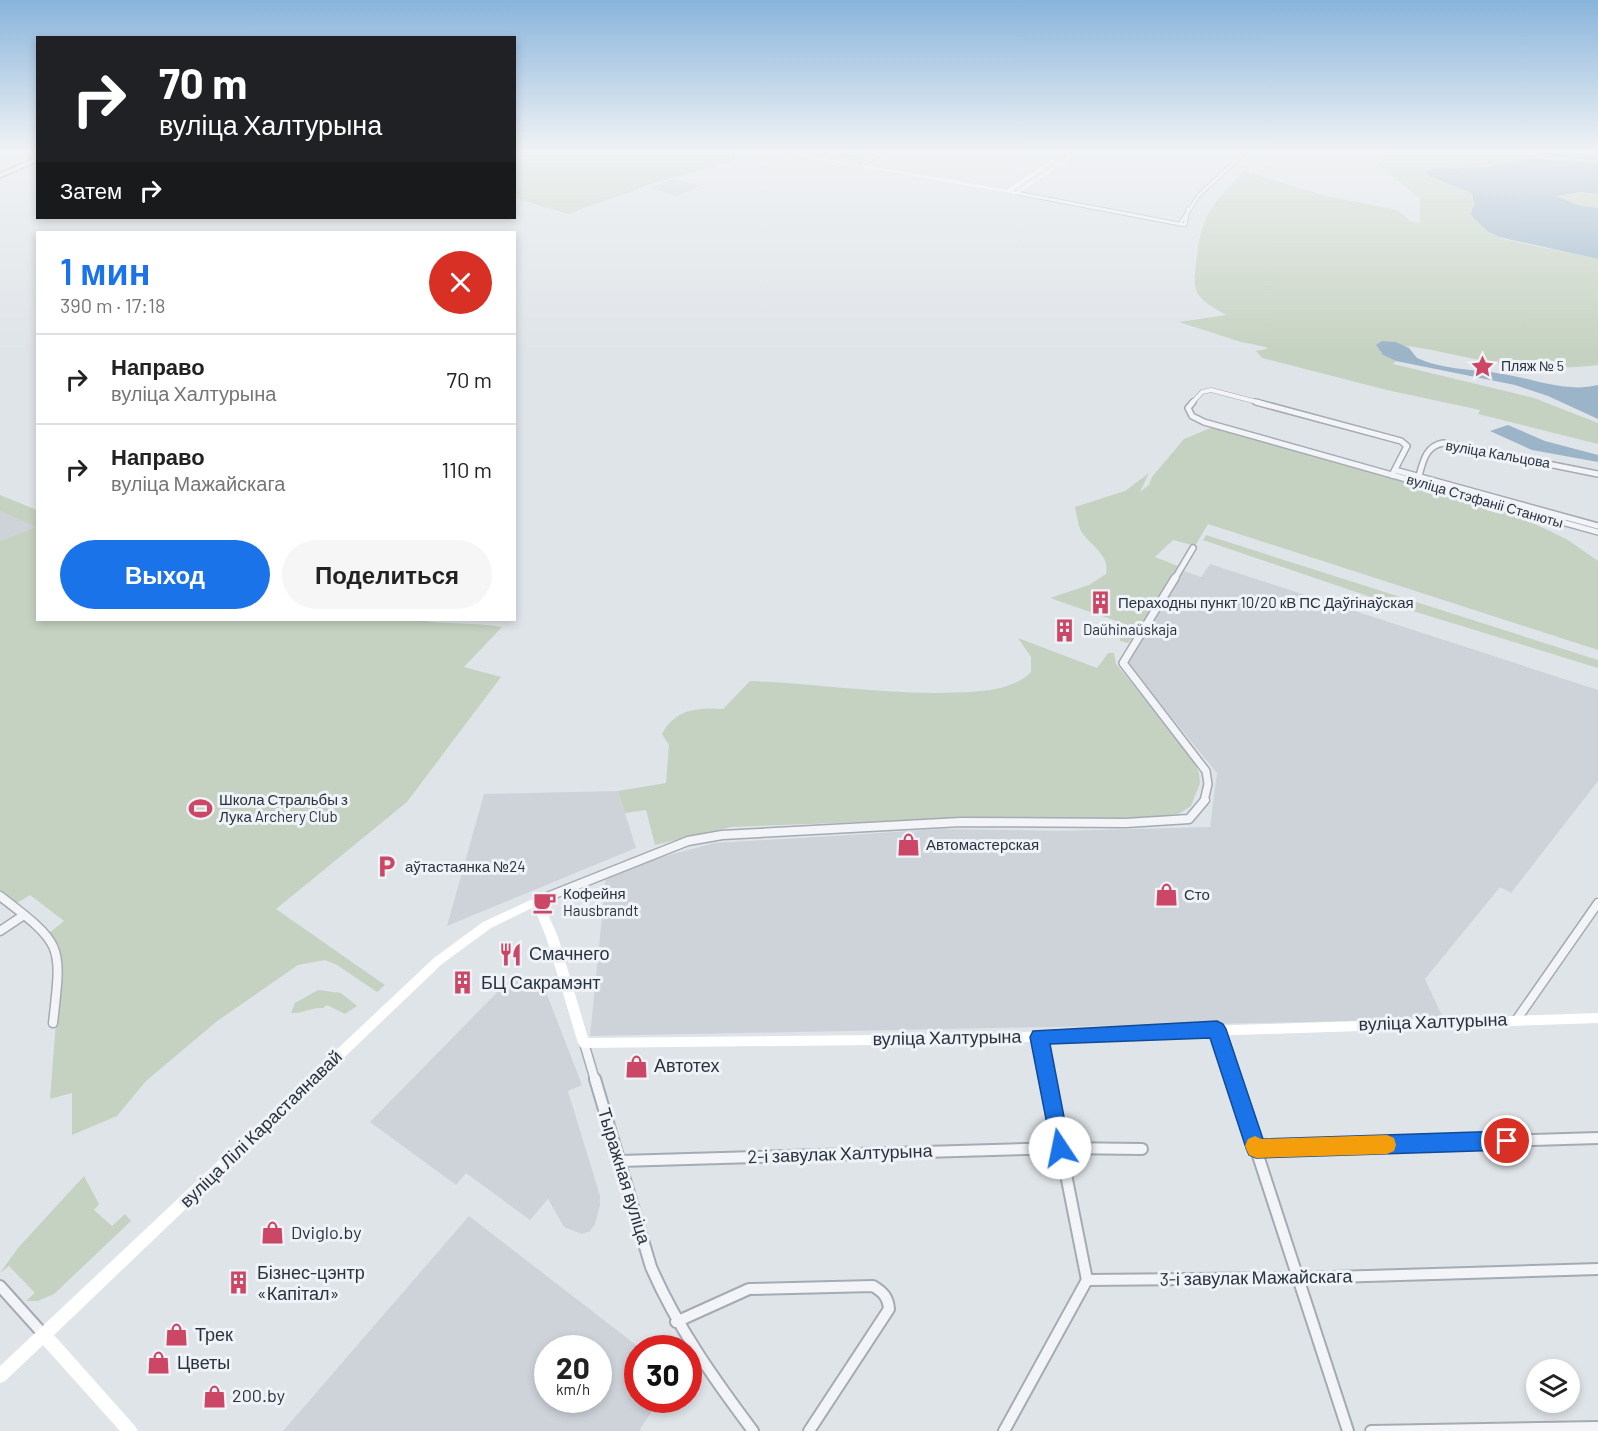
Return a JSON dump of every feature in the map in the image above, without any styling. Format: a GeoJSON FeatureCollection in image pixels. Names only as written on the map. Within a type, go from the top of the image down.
{"type":"FeatureCollection","features":[{"type":"Feature","properties":{"kind":"street"},"geometry":{"type":"LineString","coordinates":[[1151,219],[1185,225],[1186,219]]}},
{"type":"Feature","properties":{"kind":"street"},"geometry":{"type":"LineString","coordinates":[[1180,224],[1183,219]]}},
{"type":"Feature","properties":{"kind":"street","name":"вуліца Стэфаніі Станюты"},"geometry":{"type":"LineString","coordinates":[[1394,472],[1407,446],[1401,441],[1212,390],[1202,392],[1190,405],[1189,412],[1196,419],[1394,472],[1598,532]]}},
{"type":"Feature","properties":{"kind":"street","name":"вуліца Кальцова"},"geometry":{"type":"LineString","coordinates":[[1419,476],[1427,449],[1432,444],[1441,442],[1598,474]]}},
{"type":"Feature","properties":{"kind":"street"},"geometry":{"type":"LineString","coordinates":[[1394,472],[1419,476],[1598,526]]}},
{"type":"Feature","properties":{"kind":"street"},"geometry":{"type":"LineString","coordinates":[[537,901],[687,841],[722,835],[952,823],[1126,823],[1189,819],[1208,793],[1210,782],[1206,771],[1123,663],[1193,548]]}},
{"type":"Feature","properties":{"kind":"street"},"geometry":{"type":"LineString","coordinates":[[0,896],[50,936],[57,946],[60,957],[53,1023]]}},
{"type":"Feature","properties":{"kind":"street","name":"Тыражная вуліца"},"geometry":{"type":"LineString","coordinates":[[537,901],[552,937],[651,1266],[665,1303],[705,1366],[753,1431]]}},
{"type":"Feature","properties":{"kind":"street","name":"вуліца Лілі Карастаянавай"},"geometry":{"type":"LineString","coordinates":[[0,1377],[438,961],[487,925],[537,901]]}},
{"type":"Feature","properties":{"kind":"street"},"geometry":{"type":"LineString","coordinates":[[1516,1019],[1598,903]]}},
{"type":"Feature","properties":{"kind":"street"},"geometry":{"type":"LineString","coordinates":[[0,931],[24,915]]}},
{"type":"Feature","properties":{"kind":"street","name":"вуліца Халтурына"},"geometry":{"type":"LineString","coordinates":[[584,1043],[1039,1037],[1217,1029],[1598,1018]]}},
{"type":"Feature","properties":{"kind":"street"},"geometry":{"type":"LineString","coordinates":[[1217,1029],[1348,1431]]}},
{"type":"Feature","properties":{"kind":"street"},"geometry":{"type":"LineString","coordinates":[[1004,1431],[1087,1280],[1039,1037]]}},
{"type":"Feature","properties":{"kind":"street"},"geometry":{"type":"LineString","coordinates":[[1256,1148],[1598,1138]]}},
{"type":"Feature","properties":{"kind":"street","name":"2-і завулак Халтурына"},"geometry":{"type":"LineString","coordinates":[[620,1161],[1060,1148],[1142,1149]]}},
{"type":"Feature","properties":{"kind":"street","name":"3-і завулак Мажайскага"},"geometry":{"type":"LineString","coordinates":[[1087,1280],[1300,1278],[1598,1269]]}},
{"type":"Feature","properties":{"kind":"street"},"geometry":{"type":"LineString","coordinates":[[0,1286],[130,1431]]}},
{"type":"Feature","properties":{"kind":"street"},"geometry":{"type":"LineString","coordinates":[[676,1322],[749,1289],[873,1286],[884,1291],[888,1298],[889,1309],[809,1431]]}},
{"type":"Feature","properties":{"kind":"street"},"geometry":{"type":"LineString","coordinates":[[1371,1431],[1598,1427]]}},
{"type":"Feature","properties":{"kind":"shaded area"},"geometry":{"type":"Polygon","coordinates":[[[0,511],[35,527],[0,541],[0,511]]]}},
{"type":"Feature","properties":{"kind":"shaded area"},"geometry":{"type":"Polygon","coordinates":[[[1210,564],[1598,690],[1598,781],[1511,893],[1500,887],[1425,979],[1442,1016],[1407,1020],[590,1036],[606,876],[644,862],[714,843],[940,829],[1059,831],[1210,827],[1217,773],[1127,663],[1184,571],[1201,577],[1210,564]]]}},
{"type":"Feature","properties":{"kind":"shaded area"},"geometry":{"type":"Polygon","coordinates":[[[618,791],[636,848],[447,926],[484,794],[618,791]]]}},
{"type":"Feature","properties":{"kind":"shaded area"},"geometry":{"type":"Polygon","coordinates":[[[516,973],[546,992],[582,1085],[568,1091],[600,1196],[600,1205],[595,1224],[590,1231],[582,1234],[564,1227],[548,1199],[530,1220],[466,1173],[456,1185],[370,1122],[516,973]]]}},
{"type":"Feature","properties":{"kind":"shaded area"},"geometry":{"type":"Polygon","coordinates":[[[469,1216],[624,1336],[624,1413],[651,1413],[640,1429],[641,1431],[283,1431],[469,1216]]]}},
{"type":"Feature","properties":{"kind":"green space"},"geometry":{"type":"Polygon","coordinates":[[[1207,219],[1407,219],[1420,223],[1420,219],[1475,219],[1487,231],[1503,239],[1598,259],[1598,365],[1553,368],[1524,366],[1494,363],[1415,347],[1376,345],[1383,355],[1396,361],[1393,364],[1534,398],[1598,423],[1598,444],[1478,414],[1480,410],[1387,390],[1262,358],[1256,351],[1267,349],[1266,347],[1241,342],[1179,322],[1226,315],[1206,303],[1196,289],[1198,247],[1207,219]]]}},
{"type":"Feature","properties":{"kind":"green space"},"geometry":{"type":"Polygon","coordinates":[[[1213,427],[1511,512],[1568,540],[1598,561],[1598,650],[1208,524],[1195,546],[1173,540],[1155,557],[1180,567],[1144,630],[1140,629],[1128,643],[1120,641],[1120,637],[1128,625],[1050,598],[1089,585],[1106,574],[1106,562],[1081,531],[1075,507],[1125,491],[1149,473],[1140,492],[1149,485],[1152,477],[1184,439],[1213,427]]]}},
{"type":"Feature","properties":{"kind":"green space"},"geometry":{"type":"Polygon","coordinates":[[[0,495],[36,510],[36,621],[428,621],[502,627],[464,667],[501,677],[407,802],[276,909],[385,985],[377,992],[337,965],[325,960],[298,965],[216,1022],[146,1081],[117,1116],[72,1135],[72,1093],[50,1099],[61,957],[59,945],[49,933],[64,921],[30,895],[14,905],[0,895],[0,541],[35,527],[0,511],[0,495]]]}},
{"type":"Feature","properties":{"kind":"green space"},"geometry":{"type":"Polygon","coordinates":[[[1206,535],[1598,660],[1598,668],[1400,607],[1203,540],[1206,535]]]}},
{"type":"Feature","properties":{"kind":"green space"},"geometry":{"type":"Polygon","coordinates":[[[1018,638],[1097,668],[1108,653],[1114,653],[1116,664],[1194,761],[1200,783],[1191,806],[1178,814],[1147,818],[917,820],[731,827],[655,845],[646,810],[625,813],[618,791],[666,783],[669,745],[662,734],[667,726],[687,712],[723,709],[750,681],[923,693],[994,689],[1015,683],[1031,672],[1031,657],[1018,638]]]}},
{"type":"Feature","properties":{"kind":"green space"},"geometry":{"type":"Polygon","coordinates":[[[318,990],[341,993],[357,1006],[345,1014],[327,1005],[323,1008],[291,1013],[295,1003],[318,990]]]}},
{"type":"Feature","properties":{"kind":"green space"},"geometry":{"type":"Polygon","coordinates":[[[84,1176],[99,1204],[94,1210],[112,1226],[125,1214],[131,1221],[54,1294],[38,1301],[26,1301],[35,1293],[9,1266],[0,1273],[18,1248],[84,1176]]]}},
{"type":"Feature","properties":{"kind":"water"},"geometry":{"type":"Polygon","coordinates":[[[1475,219],[1598,219],[1598,259],[1499,237],[1487,231],[1475,219]]]}},
{"type":"Feature","properties":{"kind":"water"},"geometry":{"type":"Polygon","coordinates":[[[1382,341],[1396,342],[1409,348],[1417,358],[1437,365],[1503,374],[1562,386],[1598,385],[1598,419],[1548,396],[1515,385],[1396,361],[1383,355],[1376,345],[1382,341]]]}},
{"type":"Feature","properties":{"kind":"water"},"geometry":{"type":"Polygon","coordinates":[[[1508,425],[1545,441],[1598,455],[1598,462],[1532,450],[1490,431],[1508,425]]]}},
{"type":"Feature","properties":{"kind":"slow traffic"},"geometry":{"type":"LineString","coordinates":[[1255,1146],[1256,1148],[1387,1145]]}},
{"type":"Feature","properties":{"kind":"place","name":"Пляж № 5"},"geometry":{"type":"Point","coordinates":[1483,366]}},
{"type":"Feature","properties":{"kind":"place","name":"Пераходны пункт 10/20 кВ ПС Даўгінаўская"},"geometry":{"type":"Point","coordinates":[1100,603]}},
{"type":"Feature","properties":{"kind":"place","name":"Daŭhinaŭskaja"},"geometry":{"type":"Point","coordinates":[1065,630]}},
{"type":"Feature","properties":{"kind":"place","name":"Школа Стральбы з Лука Archery Club"},"geometry":{"type":"Point","coordinates":[201,809]}},
{"type":"Feature","properties":{"kind":"place","name":"Автомастерская"},"geometry":{"type":"Point","coordinates":[908,845]}},
{"type":"Feature","properties":{"kind":"place","name":"аўтастаянка №24"},"geometry":{"type":"Point","coordinates":[387,867]}},
{"type":"Feature","properties":{"kind":"place","name":"Сто"},"geometry":{"type":"Point","coordinates":[1166,895]}},
{"type":"Feature","properties":{"kind":"place","name":"Кофейня Hausbrandt"},"geometry":{"type":"Point","coordinates":[545,903]}},
{"type":"Feature","properties":{"kind":"place","name":"Смачнего"},"geometry":{"type":"Point","coordinates":[511,954]}},
{"type":"Feature","properties":{"kind":"place","name":"БЦ Сакрамэнт"},"geometry":{"type":"Point","coordinates":[463,983]}},
{"type":"Feature","properties":{"kind":"place","name":"Автотех"},"geometry":{"type":"Point","coordinates":[636,1066]}},
{"type":"Feature","properties":{"kind":"place","name":"Dviglo.by"},"geometry":{"type":"Point","coordinates":[273,1233]}},
{"type":"Feature","properties":{"kind":"place","name":"Бізнес-цэнтр «Капітал»"},"geometry":{"type":"Point","coordinates":[239,1283]}},
{"type":"Feature","properties":{"kind":"place","name":"Трек"},"geometry":{"type":"Point","coordinates":[177,1335]}},
{"type":"Feature","properties":{"kind":"place","name":"Цветы"},"geometry":{"type":"Point","coordinates":[159,1363]}},
{"type":"Feature","properties":{"kind":"place","name":"200.by"},"geometry":{"type":"Point","coordinates":[214,1396]}},
{"type":"Feature","properties":{"kind":"route"},"geometry":{"type":"LineString","coordinates":[[1060,1148],[1039,1037],[1217,1029],[1256,1148],[1507,1141]]}}]}
